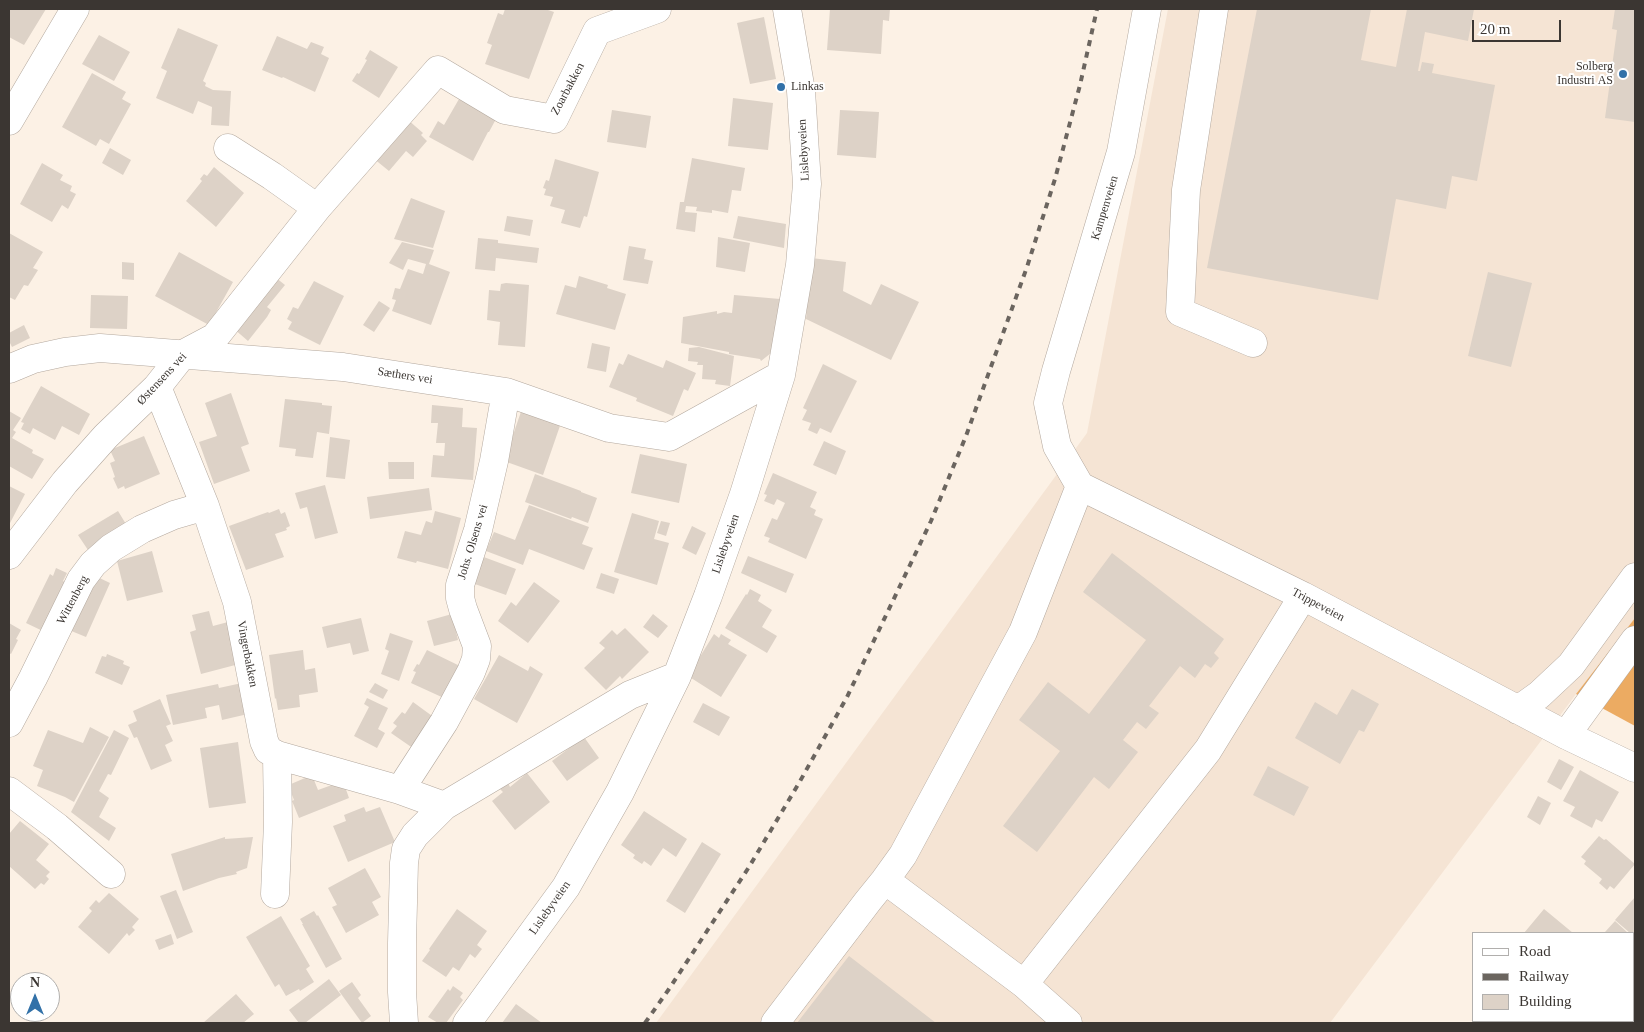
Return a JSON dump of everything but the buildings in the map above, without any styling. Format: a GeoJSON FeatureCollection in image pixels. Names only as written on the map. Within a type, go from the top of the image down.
{"type":"FeatureCollection","features":[{"type":"Feature","properties":{"kind":"street"},"geometry":{"type":"LineString","coordinates":[[9,121],[75,9]]}},
{"type":"Feature","properties":{"kind":"street","name":"Zoarbakken"},"geometry":{"type":"LineString","coordinates":[[438,70],[505,110],[554,119],[597,31],[658,9]]}},
{"type":"Feature","properties":{"kind":"street","name":"Lislebyveien"},"geometry":{"type":"LineString","coordinates":[[468,1023],[566,887],[620,792],[677,676],[741,504],[781,375],[800,265],[807,184],[801,91],[787,9]]}},
{"type":"Feature","properties":{"kind":"street","name":"Kampenveien"},"geometry":{"type":"LineString","coordinates":[[1080,486],[1057,446],[1048,403],[1122,152],[1147,9]]}},
{"type":"Feature","properties":{"kind":"street"},"geometry":{"type":"LineString","coordinates":[[1214,9],[1186,190],[1180,312],[1253,343]]}},
{"type":"Feature","properties":{"kind":"street","name":"Østensens vei"},"geometry":{"type":"LineString","coordinates":[[9,555],[65,482],[106,436],[157,386],[183,354],[215,337],[317,208],[438,70]]}},
{"type":"Feature","properties":{"kind":"street"},"geometry":{"type":"LineString","coordinates":[[228,148],[317,208]]}},
{"type":"Feature","properties":{"kind":"street","name":"Sæthers vei"},"geometry":{"type":"LineString","coordinates":[[9,369],[33,359],[65,352],[100,348],[343,367],[506,392],[609,428],[669,437],[781,375]]}},
{"type":"Feature","properties":{"kind":"street","name":"Vingerbakken"},"geometry":{"type":"LineString","coordinates":[[157,386],[205,506],[237,602],[264,741],[268,750],[277,755]]}},
{"type":"Feature","properties":{"kind":"street","name":"Johs. Olsens vei"},"geometry":{"type":"LineString","coordinates":[[400,790],[444,722],[476,659],[477,646],[463,609],[460,598],[460,585],[478,530],[506,392]]}},
{"type":"Feature","properties":{"kind":"street"},"geometry":{"type":"LineString","coordinates":[[775,1023],[903,855],[1023,632],[1080,486]]}},
{"type":"Feature","properties":{"kind":"street","name":"Trippeveien"},"geometry":{"type":"LineString","coordinates":[[1080,486],[1302,596],[1566,736],[1635,768]]}},
{"type":"Feature","properties":{"kind":"street","name":"Wittenberg"},"geometry":{"type":"LineString","coordinates":[[9,723],[34,678],[81,580],[93,564],[111,548],[142,529],[174,515],[205,506]]}},
{"type":"Feature","properties":{"kind":"street"},"geometry":{"type":"LineString","coordinates":[[1518,710],[1539,695],[1571,666],[1635,577]]}},
{"type":"Feature","properties":{"kind":"street"},"geometry":{"type":"LineString","coordinates":[[1024,984],[1208,750],[1302,596]]}},
{"type":"Feature","properties":{"kind":"street"},"geometry":{"type":"LineString","coordinates":[[1566,736],[1635,640]]}},
{"type":"Feature","properties":{"kind":"street"},"geometry":{"type":"LineString","coordinates":[[404,1023],[402,943],[404,863],[406,849],[415,834],[444,806],[630,694],[677,676]]}},
{"type":"Feature","properties":{"kind":"street"},"geometry":{"type":"LineString","coordinates":[[275,894],[278,831],[277,755],[400,790],[444,806]]}},
{"type":"Feature","properties":{"kind":"street"},"geometry":{"type":"LineString","coordinates":[[9,790],[57,827],[111,874]]}},
{"type":"Feature","properties":{"kind":"street"},"geometry":{"type":"LineString","coordinates":[[885,880],[1024,984],[1068,1023]]}},
{"type":"Feature","properties":{"kind":"shaded area"},"geometry":{"type":"Polygon","coordinates":[[[1168,9],[1635,9],[1635,618],[1330,1023],[656,1023],[1087,433],[1168,9]]]}},
{"type":"Feature","properties":{"kind":"shaded area"},"geometry":{"type":"Polygon","coordinates":[[[1635,618],[1635,726],[1576,694],[1635,618]]]}},
{"type":"Feature","properties":{"kind":"railway"},"geometry":{"type":"LineString","coordinates":[[645,1023],[749,867],[799,783],[847,697],[931,521],[966,436],[1027,267],[1055,179],[1080,85],[1097,9]]}},
{"type":"Feature","properties":{"kind":"place","name":"Solberg Industri AS"},"geometry":{"type":"Point","coordinates":[1623,74]}},
{"type":"Feature","properties":{"kind":"place","name":"Linkas"},"geometry":{"type":"Point","coordinates":[781,87]}}]}
